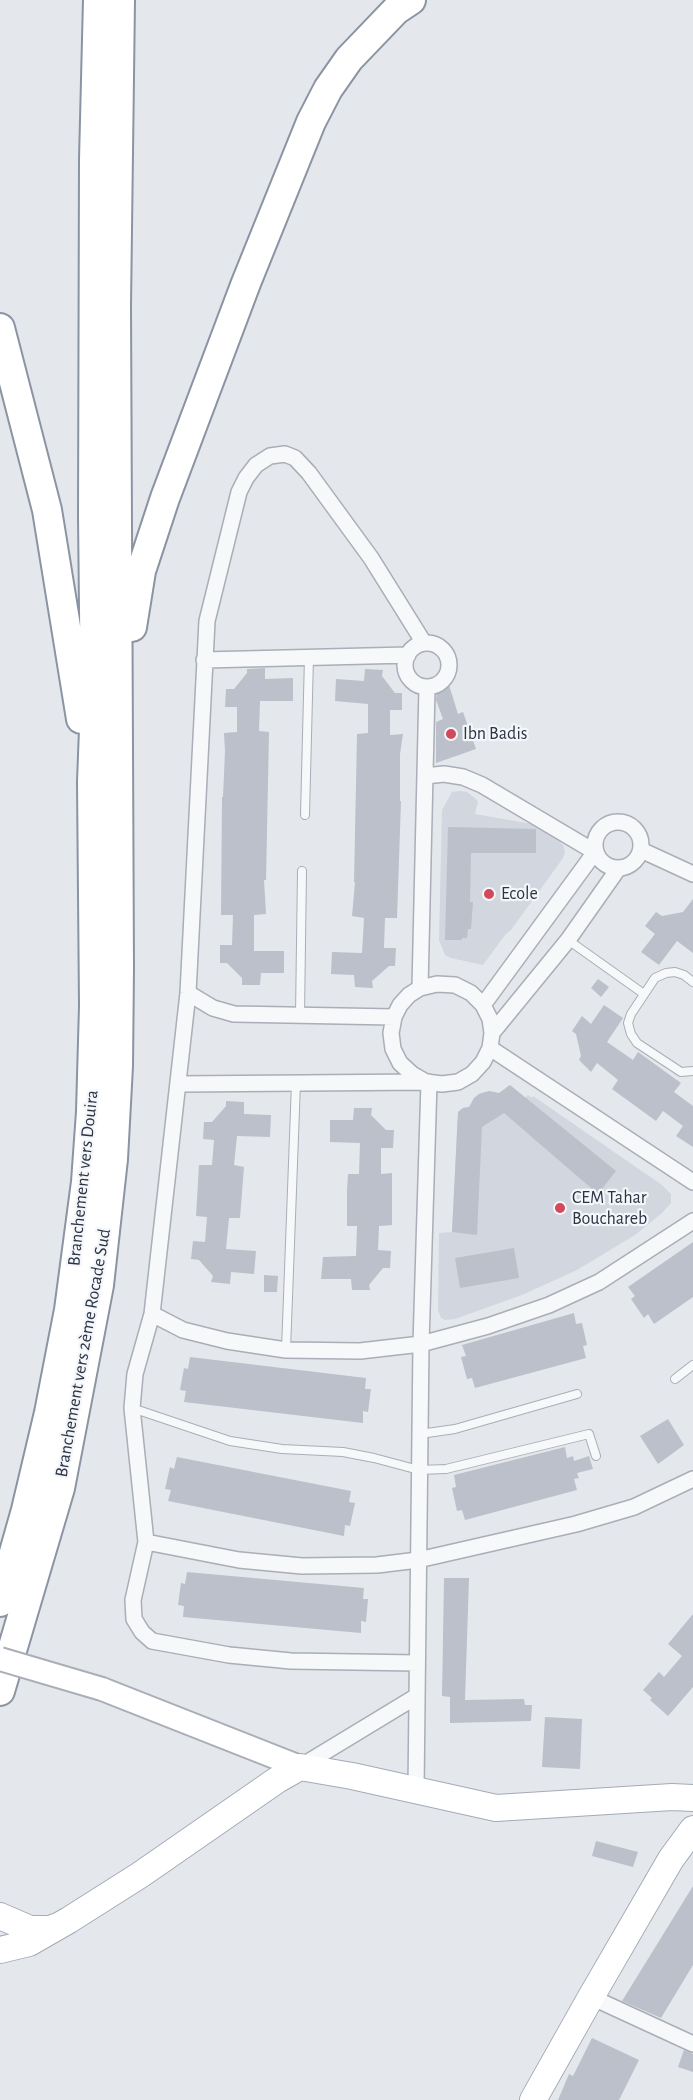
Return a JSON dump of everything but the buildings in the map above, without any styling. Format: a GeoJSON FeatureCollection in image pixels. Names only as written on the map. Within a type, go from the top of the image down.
{"type":"FeatureCollection","features":[{"type":"Feature","properties":{"kind":"highway"},"geometry":{"type":"LineString","coordinates":[[92,782],[95,702],[94,171],[98,0]]}},
{"type":"Feature","properties":{"kind":"highway"},"geometry":{"type":"LineString","coordinates":[[118,791],[116,306],[120,0]]}},
{"type":"Feature","properties":{"kind":"highway"},"geometry":{"type":"LineString","coordinates":[[118,791],[131,629],[141,571],[165,498],[246,283],[311,122],[328,89],[349,59],[396,10],[411,0]]}},
{"type":"Feature","properties":{"kind":"highway"},"geometry":{"type":"LineString","coordinates":[[0,328],[47,510],[92,782]]}},
{"type":"Feature","properties":{"kind":"highway","name":"Branchement vers Douira"},"geometry":{"type":"LineString","coordinates":[[0,1602],[26,1510],[49,1413],[69,1310],[86,1182],[91,1112],[94,1006],[92,782]]}},
{"type":"Feature","properties":{"kind":"highway","name":"Branchement vers 2ème Rocade Sud"},"geometry":{"type":"LineString","coordinates":[[0,1691],[60,1488],[99,1285],[113,1159],[118,1066],[118,791]]}},
{"type":"Feature","properties":{"kind":"main road"},"geometry":{"type":"LineString","coordinates":[[0,1659],[102,1689],[300,1767],[496,1808],[685,1794],[678,1816],[687,1837],[591,1997],[533,2100]]}},
{"type":"Feature","properties":{"kind":"main road"},"geometry":{"type":"LineString","coordinates":[[0,1950],[29,1943],[69,1920],[140,1875],[277,1780],[300,1767]]}},
{"type":"Feature","properties":{"kind":"main road"},"geometry":{"type":"LineString","coordinates":[[0,1916],[30,1929],[50,1929],[69,1920]]}},
{"type":"Feature","properties":{"kind":"street"},"geometry":{"type":"LineString","coordinates":[[417,1663],[291,1661],[229,1655],[152,1641],[142,1632],[134,1619],[134,1600],[146,1542],[132,1408],[135,1374],[152,1314],[188,993],[207,621],[239,492],[256,465],[270,456],[285,454],[295,458],[309,473],[371,558],[424,643]]}},
{"type":"Feature","properties":{"kind":"street"},"geometry":{"type":"LineString","coordinates":[[424,643],[437,645],[443,649],[449,662],[449,669],[442,682],[428,688],[413,683],[408,677],[405,662],[417,645],[424,643]]}},
{"type":"Feature","properties":{"kind":"street"},"geometry":{"type":"LineString","coordinates":[[204,660],[408,655]]}},
{"type":"Feature","properties":{"kind":"street"},"geometry":{"type":"LineString","coordinates":[[420,988],[428,688]]}},
{"type":"Feature","properties":{"kind":"street"},"geometry":{"type":"LineString","coordinates":[[425,776],[444,774],[463,777],[482,785],[596,852],[604,864],[618,869]]}},
{"type":"Feature","properties":{"kind":"street"},"geometry":{"type":"LineString","coordinates":[[179,1084],[428,1082],[442,1084],[458,1082],[472,1074],[483,1062],[491,1040],[568,940],[618,869],[633,863],[641,850],[641,842],[634,829],[621,822],[613,822],[600,830],[596,837],[596,852],[483,1005]]}},
{"type":"Feature","properties":{"kind":"street"},"geometry":{"type":"LineString","coordinates":[[641,850],[693,874]]}},
{"type":"Feature","properties":{"kind":"street"},"geometry":{"type":"LineString","coordinates":[[428,1082],[412,1074],[400,1063],[393,1049],[391,1033],[394,1017],[400,1005],[409,995],[420,988],[437,984],[455,985],[471,993],[483,1005],[490,1019],[491,1040]]}},
{"type":"Feature","properties":{"kind":"street"},"geometry":{"type":"LineString","coordinates":[[188,993],[213,1008],[234,1014],[394,1017]]}},
{"type":"Feature","properties":{"kind":"street"},"geometry":{"type":"LineString","coordinates":[[491,1040],[693,1182]]}},
{"type":"Feature","properties":{"kind":"street"},"geometry":{"type":"LineString","coordinates":[[416,1790],[421,1344],[428,1082]]}},
{"type":"Feature","properties":{"kind":"street"},"geometry":{"type":"LineString","coordinates":[[152,1314],[183,1330],[227,1341],[286,1350],[360,1351],[421,1344],[488,1326],[549,1305],[599,1282],[693,1221]]}},
{"type":"Feature","properties":{"kind":"street"},"geometry":{"type":"LineString","coordinates":[[146,1542],[239,1560],[302,1566],[377,1565],[418,1560],[576,1524],[624,1510],[693,1479]]}},
{"type":"Feature","properties":{"kind":"street"},"geometry":{"type":"LineString","coordinates":[[300,1767],[417,1696]]}},
{"type":"Feature","properties":{"kind":"street"},"geometry":{"type":"LineString","coordinates":[[591,1997],[693,2044]]}},
{"type":"Feature","properties":{"kind":"lane"},"geometry":{"type":"LineString","coordinates":[[305,814],[309,657]]}},
{"type":"Feature","properties":{"kind":"lane"},"geometry":{"type":"LineString","coordinates":[[300,1015],[302,871]]}},
{"type":"Feature","properties":{"kind":"lane"},"geometry":{"type":"LineString","coordinates":[[568,940],[644,994]]}},
{"type":"Feature","properties":{"kind":"lane"},"geometry":{"type":"LineString","coordinates":[[693,982],[675,972],[655,978],[631,1014],[628,1023],[637,1043],[681,1072],[693,1071]]}},
{"type":"Feature","properties":{"kind":"lane"},"geometry":{"type":"LineString","coordinates":[[286,1350],[296,1083]]}},
{"type":"Feature","properties":{"kind":"lane"},"geometry":{"type":"LineString","coordinates":[[675,1379],[693,1365]]}},
{"type":"Feature","properties":{"kind":"lane"},"geometry":{"type":"LineString","coordinates":[[420,1434],[455,1429],[577,1394]]}},
{"type":"Feature","properties":{"kind":"lane"},"geometry":{"type":"LineString","coordinates":[[132,1408],[230,1441],[282,1449],[343,1452],[419,1470],[446,1469],[589,1434],[596,1456]]}},
{"type":"Feature","properties":{"kind":"shaded area","name":"Ecole"},"geometry":{"type":"Polygon","coordinates":[[[452,792],[467,792],[478,802],[475,814],[532,824],[554,836],[563,845],[565,852],[511,930],[483,965],[445,955],[439,940],[442,810],[452,792]]]}},
{"type":"Feature","properties":{"kind":"shaded area","name":"CEM Tahar Bouchareb"},"geometry":{"type":"Polygon","coordinates":[[[508,1086],[525,1098],[528,1095],[532,1098],[533,1096],[662,1185],[671,1194],[671,1203],[635,1235],[577,1270],[522,1295],[455,1319],[445,1320],[441,1318],[438,1310],[439,1233],[452,1232],[458,1112],[470,1107],[474,1098],[479,1094],[489,1091],[499,1094],[508,1086]]]}},
{"type":"Feature","properties":{"kind":"place","name":"Ibn Badis"},"geometry":{"type":"Point","coordinates":[451,734]}},
{"type":"Feature","properties":{"kind":"place","name":"Ecole"},"geometry":{"type":"Point","coordinates":[489,894]}},
{"type":"Feature","properties":{"kind":"place","name":"CEM Tahar Bouchareb"},"geometry":{"type":"Point","coordinates":[560,1208]}}]}
